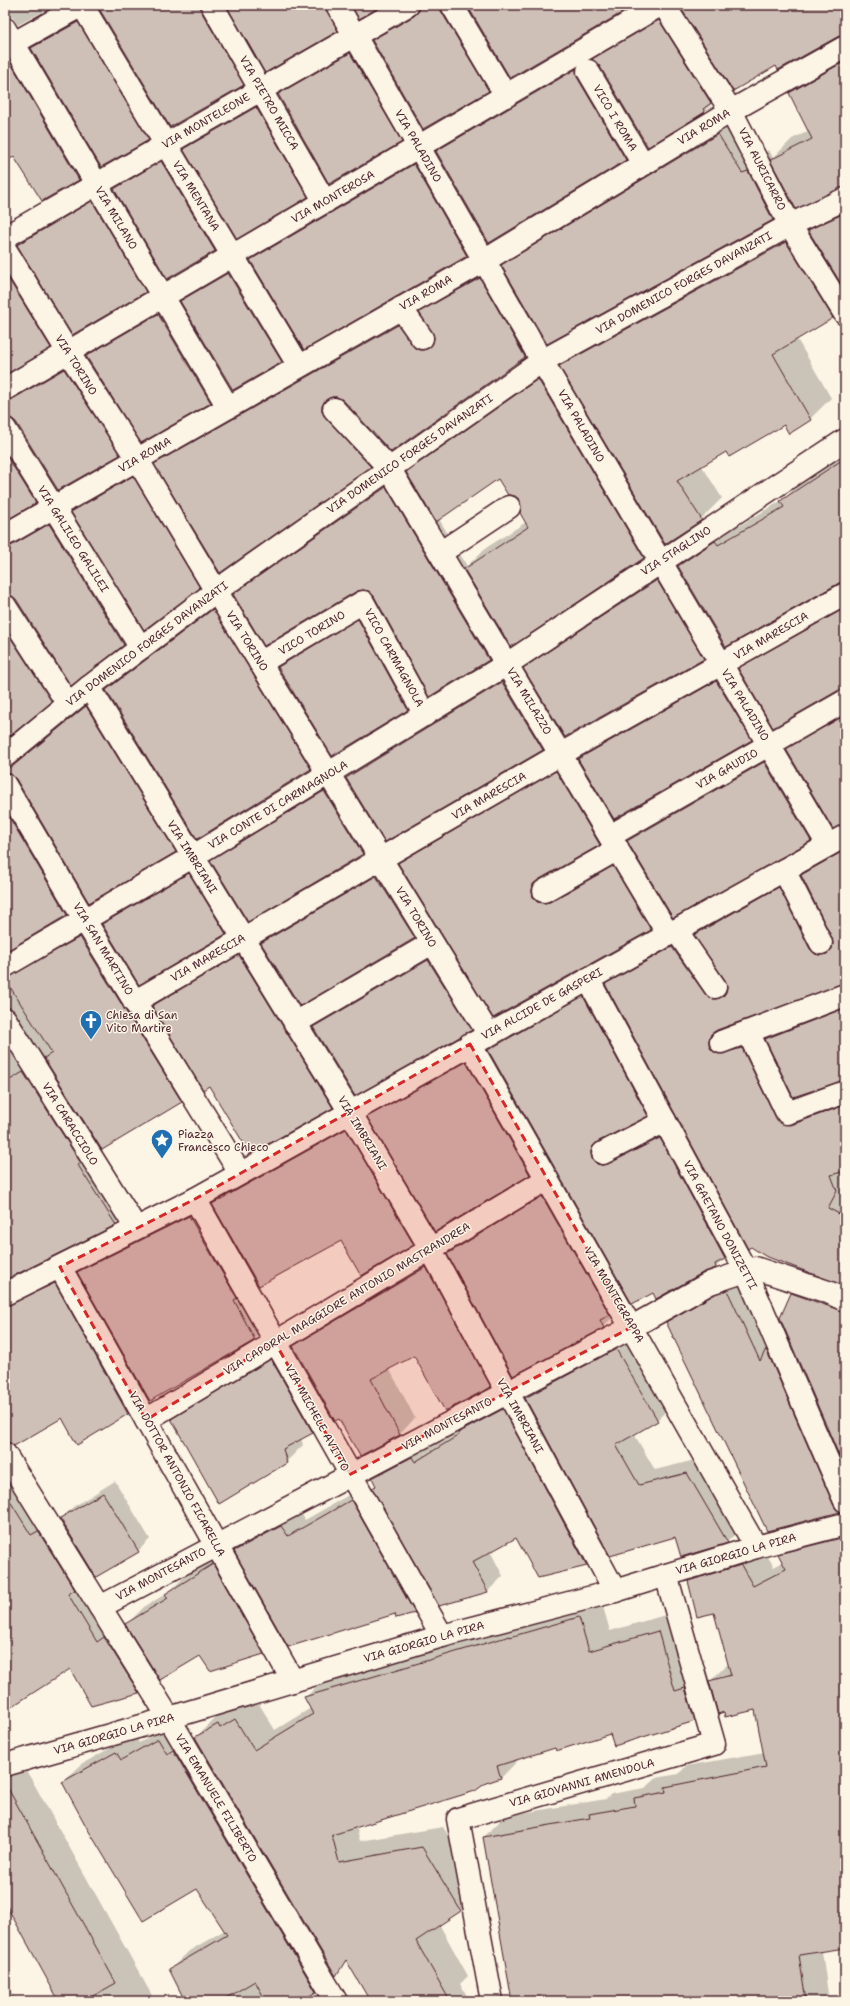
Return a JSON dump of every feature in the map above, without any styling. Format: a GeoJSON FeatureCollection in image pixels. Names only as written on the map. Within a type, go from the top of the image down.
{"type":"FeatureCollection","features":[{"type":"Feature","properties":{"kind":"street"},"geometry":{"type":"LineString","coordinates":[[8,40],[82,5]]}},
{"type":"Feature","properties":{"kind":"street","name":"VIA MENTANA"},"geometry":{"type":"LineString","coordinates":[[82,5],[298,366]]}},
{"type":"Feature","properties":{"kind":"street","name":"VIA PIETRO MICCA"},"geometry":{"type":"LineString","coordinates":[[212,5],[325,202]]}},
{"type":"Feature","properties":{"kind":"street","name":"VIA PALADINO"},"geometry":{"type":"LineString","coordinates":[[337,5],[542,361],[721,665],[769,745],[837,840]]}},
{"type":"Feature","properties":{"kind":"street","name":"VIA MONTELEONE"},"geometry":{"type":"LineString","coordinates":[[5,237],[408,5]]}},
{"type":"Feature","properties":{"kind":"street"},"geometry":{"type":"LineString","coordinates":[[452,5],[506,96]]}},
{"type":"Feature","properties":{"kind":"street","name":"VIA MONTEROSA"},"geometry":{"type":"LineString","coordinates":[[5,389],[660,5]]}},
{"type":"Feature","properties":{"kind":"street","name":"VIA AURICARRO"},"geometry":{"type":"LineString","coordinates":[[664,5],[731,111],[790,224],[845,314]]}},
{"type":"Feature","properties":{"kind":"street","name":"VIA MILANO"},"geometry":{"type":"LineString","coordinates":[[8,40],[96,184],[228,407]]}},
{"type":"Feature","properties":{"kind":"street","name":"VIA ROMA"},"geometry":{"type":"LineString","coordinates":[[5,535],[484,260],[731,111],[845,47]]}},
{"type":"Feature","properties":{"kind":"street","name":"VICO I ROMA"},"geometry":{"type":"LineString","coordinates":[[588,71],[643,164]]}},
{"type":"Feature","properties":{"kind":"street","name":"VIA DOMENICO FORGES DAVANZATI"},"geometry":{"type":"LineString","coordinates":[[5,756],[89,687],[216,591],[542,361],[790,224],[845,199]]}},
{"type":"Feature","properties":{"kind":"street","name":"VIA TORINO"},"geometry":{"type":"LineString","coordinates":[[5,248],[68,352],[137,459],[216,591],[488,1034]]}},
{"type":"Feature","properties":{"kind":"street"},"geometry":{"type":"LineString","coordinates":[[401,308],[422,338]]}},
{"type":"Feature","properties":{"kind":"street","name":"VIA MILAZZO"},"geometry":{"type":"LineString","coordinates":[[334,409],[389,468],[614,843],[672,932],[715,987]]}},
{"type":"Feature","properties":{"kind":"street","name":"VIA GALILEO GALILEI"},"geometry":{"type":"LineString","coordinates":[[5,429],[141,648]]}},
{"type":"Feature","properties":{"kind":"street","name":"VIA STAGLINO"},"geometry":{"type":"LineString","coordinates":[[507,664],[845,440]]}},
{"type":"Feature","properties":{"kind":"street"},"geometry":{"type":"LineString","coordinates":[[440,553],[509,507]]}},
{"type":"Feature","properties":{"kind":"street","name":"VIA MARESCIA"},"geometry":{"type":"LineString","coordinates":[[134,1002],[561,754],[845,594]]}},
{"type":"Feature","properties":{"kind":"street","name":"VICO TORINO"},"geometry":{"type":"LineString","coordinates":[[260,663],[364,602]]}},
{"type":"Feature","properties":{"kind":"street","name":"VICO CARMAGNOLA"},"geometry":{"type":"LineString","coordinates":[[364,602],[425,715]]}},
{"type":"Feature","properties":{"kind":"street"},"geometry":{"type":"LineString","coordinates":[[5,606],[68,704]]}},
{"type":"Feature","properties":{"kind":"street","name":"VIA CONTE DI CARMAGNOLA"},"geometry":{"type":"LineString","coordinates":[[5,966],[192,857],[507,664]]}},
{"type":"Feature","properties":{"kind":"street","name":"VIA IMBRIANI"},"geometry":{"type":"LineString","coordinates":[[89,687],[350,1112],[430,1249],[615,1590]]}},
{"type":"Feature","properties":{"kind":"street","name":"VIA GAUDIO"},"geometry":{"type":"LineString","coordinates":[[544,891],[614,843],[769,745],[845,701]]}},
{"type":"Feature","properties":{"kind":"street","name":"VIA SAN MARTINO"},"geometry":{"type":"LineString","coordinates":[[5,785],[134,1002],[240,1173]]}},
{"type":"Feature","properties":{"kind":"street","name":"VIA ALCIDE DE GASPERI"},"geometry":{"type":"LineString","coordinates":[[240,1173],[837,840]]}},
{"type":"Feature","properties":{"kind":"street"},"geometry":{"type":"LineString","coordinates":[[784,870],[821,943]]}},
{"type":"Feature","properties":{"kind":"street"},"geometry":{"type":"LineString","coordinates":[[295,1023],[432,943]]}},
{"type":"Feature","properties":{"kind":"street","name":"VIA GAETANO DONIZETTI"},"geometry":{"type":"LineString","coordinates":[[588,979],[746,1271],[845,1501]]}},
{"type":"Feature","properties":{"kind":"street"},"geometry":{"type":"LineString","coordinates":[[721,1042],[845,995]]}},
{"type":"Feature","properties":{"kind":"street","name":"VIA CARACCIOLO"},"geometry":{"type":"LineString","coordinates":[[5,1019],[136,1228]]}},
{"type":"Feature","properties":{"kind":"street"},"geometry":{"type":"LineString","coordinates":[[748,1032],[787,1113],[845,1092]]}},
{"type":"Feature","properties":{"kind":"street","name":"VIA MONTEGRAPPA"},"geometry":{"type":"LineString","coordinates":[[470,1044],[756,1547]]}},
{"type":"Feature","properties":{"kind":"street"},"geometry":{"type":"LineString","coordinates":[[603,1153],[666,1121]]}},
{"type":"Feature","properties":{"kind":"street"},"geometry":{"type":"LineString","coordinates":[[5,1294],[195,1199],[240,1173]]}},
{"type":"Feature","properties":{"kind":"street","name":"VIA CAPORAL MAGGIORE ANTONIO MASTRANDREA"},"geometry":{"type":"LineString","coordinates":[[146,1420],[547,1179]]}},
{"type":"Feature","properties":{"kind":"street","name":"VIA MICHELE AVITTO"},"geometry":{"type":"LineString","coordinates":[[195,1199],[349,1475],[442,1636]]}},
{"type":"Feature","properties":{"kind":"street","name":"VIA DOTTOR ANTONIO FICARELLA"},"geometry":{"type":"LineString","coordinates":[[60,1267],[293,1681]]}},
{"type":"Feature","properties":{"kind":"street","name":"VIA MONTESANTO"},"geometry":{"type":"LineString","coordinates":[[100,1607],[632,1327],[710,1283],[756,1268],[828,1292],[845,1300]]}},
{"type":"Feature","properties":{"kind":"street","name":"VIA EMANUELE FILIBERTO"},"geometry":{"type":"LineString","coordinates":[[5,1454],[169,1718],[336,2001]]}},
{"type":"Feature","properties":{"kind":"street","name":"VIA GIORGIO LA PIRA"},"geometry":{"type":"LineString","coordinates":[[5,1765],[169,1718],[442,1636],[615,1590],[756,1547],[845,1524]]}},
{"type":"Feature","properties":{"kind":"street","name":"VIA GIOVANNI AMENDOLA"},"geometry":{"type":"LineString","coordinates":[[492,2001],[458,1819],[714,1744],[666,1575]]}},
{"type":"Feature","properties":{"kind":"highlighted area"},"geometry":{"type":"Polygon","coordinates":[[[470,1044],[632,1327],[349,1475],[275,1342],[146,1420],[60,1267],[195,1199],[470,1044]]]}},
{"type":"Feature","properties":{"kind":"building"},"geometry":{"type":"Polygon","coordinates":[[[109,5],[200,5],[201,11],[244,85],[170,127],[100,10],[109,5]]]}},
{"type":"Feature","properties":{"kind":"building"},"geometry":{"type":"Polygon","coordinates":[[[226,5],[325,5],[338,31],[265,73],[226,5]]]}},
{"type":"Feature","properties":{"kind":"building"},"geometry":{"type":"Polygon","coordinates":[[[351,5],[383,5],[359,19],[351,5]]]}},
{"type":"Feature","properties":{"kind":"building"},"geometry":{"type":"Polygon","coordinates":[[[420,5],[440,5],[441,11],[489,91],[423,129],[372,40],[414,16],[419,11],[420,5]]]}},
{"type":"Feature","properties":{"kind":"building"},"geometry":{"type":"Polygon","coordinates":[[[467,5],[635,5],[510,78],[467,5]]]}},
{"type":"Feature","properties":{"kind":"building"},"geometry":{"type":"Polygon","coordinates":[[[679,5],[845,5],[845,35],[839,36],[778,70],[776,66],[733,91],[679,5]]]}},
{"type":"Feature","properties":{"kind":"building"},"geometry":{"type":"Polygon","coordinates":[[[659,20],[711,103],[703,109],[705,112],[648,147],[599,65],[592,59],[659,20]]]}},
{"type":"Feature","properties":{"kind":"building"},"geometry":{"type":"Polygon","coordinates":[[[78,22],[149,140],[101,167],[31,48],[78,22]]]}},
{"type":"Feature","properties":{"kind":"building"},"geometry":{"type":"Polygon","coordinates":[[[350,53],[402,142],[329,184],[278,94],[350,53]]]}},
{"type":"Feature","properties":{"kind":"building"},"geometry":{"type":"Polygon","coordinates":[[[5,60],[9,60],[79,180],[42,201],[14,157],[5,161],[5,60]]]}},
{"type":"Feature","properties":{"kind":"building"},"geometry":{"type":"Polygon","coordinates":[[[845,61],[845,187],[796,209],[770,160],[812,139],[789,93],[845,61]]]}},
{"type":"Feature","properties":{"kind":"building"},"geometry":{"type":"Polygon","coordinates":[[[576,69],[577,77],[626,160],[489,243],[436,151],[576,69]]]}},
{"type":"Feature","properties":{"kind":"building"},"geometry":{"type":"Polygon","coordinates":[[[256,107],[308,197],[237,239],[183,149],[256,107]]]}},
{"type":"Feature","properties":{"kind":"building"},"geometry":{"type":"Polygon","coordinates":[[[718,134],[742,173],[748,171],[773,220],[547,344],[501,265],[718,134]]]}},
{"type":"Feature","properties":{"kind":"building"},"geometry":{"type":"Polygon","coordinates":[[[161,161],[215,251],[167,279],[114,189],[161,161]]]}},
{"type":"Feature","properties":{"kind":"building"},"geometry":{"type":"Polygon","coordinates":[[[414,164],[467,256],[304,350],[250,260],[414,164]]]}},
{"type":"Feature","properties":{"kind":"building"},"geometry":{"type":"Polygon","coordinates":[[[92,201],[146,292],[72,335],[17,245],[92,201]]]}},
{"type":"Feature","properties":{"kind":"building"},"geometry":{"type":"Polygon","coordinates":[[[845,213],[845,290],[808,230],[845,213]]]}},
{"type":"Feature","properties":{"kind":"building"},"geometry":{"type":"Polygon","coordinates":[[[786,242],[833,318],[773,354],[811,420],[789,434],[784,425],[729,457],[726,452],[677,481],[702,520],[665,544],[559,366],[786,242]]]}},
{"type":"Feature","properties":{"kind":"building"},"geometry":{"type":"Polygon","coordinates":[[[5,273],[51,348],[5,375],[5,273]]]}},
{"type":"Feature","properties":{"kind":"building"},"geometry":{"type":"Polygon","coordinates":[[[228,273],[282,362],[233,390],[180,301],[228,273]]]}},
{"type":"Feature","properties":{"kind":"building"},"geometry":{"type":"Polygon","coordinates":[[[480,278],[525,357],[391,452],[343,400],[337,397],[332,397],[326,400],[322,406],[322,411],[325,417],[371,467],[220,573],[154,464],[398,325],[416,349],[423,350],[429,348],[433,343],[434,337],[419,312],[480,278]]]}},
{"type":"Feature","properties":{"kind":"building"},"geometry":{"type":"Polygon","coordinates":[[[158,314],[211,403],[141,443],[86,356],[158,314]]]}},
{"type":"Feature","properties":{"kind":"building"},"geometry":{"type":"Polygon","coordinates":[[[64,369],[120,455],[58,490],[16,422],[11,418],[5,417],[5,401],[11,400],[64,369]]]}},
{"type":"Feature","properties":{"kind":"building"},"geometry":{"type":"Polygon","coordinates":[[[538,379],[644,558],[511,647],[464,569],[528,527],[520,513],[520,500],[515,496],[508,495],[498,479],[436,522],[406,472],[538,379]]]}},
{"type":"Feature","properties":{"kind":"building"},"geometry":{"type":"Polygon","coordinates":[[[5,453],[36,503],[5,521],[5,453]]]}},
{"type":"Feature","properties":{"kind":"building"},"geometry":{"type":"Polygon","coordinates":[[[845,458],[845,582],[839,583],[726,647],[678,566],[715,541],[718,545],[784,507],[780,501],[845,458]]]}},
{"type":"Feature","properties":{"kind":"building"},"geometry":{"type":"Polygon","coordinates":[[[133,476],[200,588],[144,630],[71,512],[133,476]]]}},
{"type":"Feature","properties":{"kind":"building"},"geometry":{"type":"Polygon","coordinates":[[[386,487],[489,660],[429,697],[374,596],[369,591],[357,591],[264,646],[233,594],[386,487]]]}},
{"type":"Feature","properties":{"kind":"building"},"geometry":{"type":"Polygon","coordinates":[[[49,524],[124,645],[71,686],[16,599],[11,595],[5,594],[5,547],[11,546],[49,524]]]}},
{"type":"Feature","properties":{"kind":"building"},"geometry":{"type":"Polygon","coordinates":[[[657,580],[704,659],[565,737],[523,668],[657,580]]]}},
{"type":"Feature","properties":{"kind":"building"},"geometry":{"type":"Polygon","coordinates":[[[845,608],[845,689],[839,690],[773,728],[738,668],[845,608]]]}},
{"type":"Feature","properties":{"kind":"building"},"geometry":{"type":"Polygon","coordinates":[[[213,609],[311,769],[197,839],[106,690],[213,609]]]}},
{"type":"Feature","properties":{"kind":"building"},"geometry":{"type":"Polygon","coordinates":[[[358,619],[408,710],[332,756],[278,667],[358,619]]]}},
{"type":"Feature","properties":{"kind":"building"},"geometry":{"type":"Polygon","coordinates":[[[5,629],[52,702],[5,740],[5,629]]]}},
{"type":"Feature","properties":{"kind":"building"},"geometry":{"type":"Polygon","coordinates":[[[716,681],[752,740],[614,819],[578,759],[716,681]]]}},
{"type":"Feature","properties":{"kind":"building"},"geometry":{"type":"Polygon","coordinates":[[[502,682],[543,750],[385,842],[346,778],[502,682]]]}},
{"type":"Feature","properties":{"kind":"building"},"geometry":{"type":"Polygon","coordinates":[[[86,706],[176,852],[89,903],[16,779],[11,774],[5,773],[5,768],[13,766],[86,706]]]}},
{"type":"Feature","properties":{"kind":"building"},"geometry":{"type":"Polygon","coordinates":[[[845,715],[845,824],[833,829],[786,749],[845,715]]]}},
{"type":"Feature","properties":{"kind":"building"},"geometry":{"type":"Polygon","coordinates":[[[764,762],[811,841],[673,918],[627,841],[764,762]]]}},
{"type":"Feature","properties":{"kind":"building"},"geometry":{"type":"Polygon","coordinates":[[[556,771],[600,845],[538,880],[533,884],[533,897],[537,902],[550,902],[613,866],[651,930],[493,1018],[398,863],[556,771]]]}},
{"type":"Feature","properties":{"kind":"building"},"geometry":{"type":"Polygon","coordinates":[[[324,791],[363,854],[248,922],[210,860],[324,791]]]}},
{"type":"Feature","properties":{"kind":"building"},"geometry":{"type":"Polygon","coordinates":[[[5,810],[67,915],[5,952],[5,810]]]}},
{"type":"Feature","properties":{"kind":"building"},"geometry":{"type":"Polygon","coordinates":[[[845,850],[845,983],[717,1030],[711,1034],[709,1046],[713,1051],[719,1054],[742,1048],[776,1118],[780,1123],[791,1125],[845,1105],[845,1171],[831,1175],[837,1191],[828,1208],[845,1217],[845,1286],[765,1256],[751,1247],[748,1249],[605,984],[672,947],[709,998],[716,999],[722,997],[726,992],[727,986],[725,980],[694,935],[779,887],[810,949],[815,954],[827,954],[832,949],[832,938],[801,875],[845,850]]]}},
{"type":"Feature","properties":{"kind":"building"},"geometry":{"type":"Polygon","coordinates":[[[189,873],[226,934],[139,985],[102,924],[189,873]]]}},
{"type":"Feature","properties":{"kind":"building"},"geometry":{"type":"Polygon","coordinates":[[[376,876],[415,938],[300,1006],[261,943],[376,876]]]}},
{"type":"Feature","properties":{"kind":"building","name":"Chiesa di San Vito Martire"},"geometry":{"type":"Polygon","coordinates":[[[80,937],[182,1102],[102,1150],[44,1058],[52,1053],[5,979],[80,937]]]}},
{"type":"Feature","properties":{"kind":"building"},"geometry":{"type":"Polygon","coordinates":[[[239,955],[333,1108],[250,1154],[209,1086],[203,1090],[152,1006],[239,955]]]}},
{"type":"Feature","properties":{"kind":"building"},"geometry":{"type":"Polygon","coordinates":[[[428,960],[472,1030],[355,1096],[313,1027],[428,960]]]}},
{"type":"Feature","properties":{"kind":"building"},"geometry":{"type":"Polygon","coordinates":[[[583,996],[648,1116],[597,1142],[592,1147],[592,1159],[597,1164],[608,1164],[660,1138],[725,1259],[715,1264],[716,1268],[704,1272],[656,1299],[653,1293],[632,1304],[488,1050],[583,996]]]}},
{"type":"Feature","properties":{"kind":"building"},"geometry":{"type":"Polygon","coordinates":[[[845,1008],[845,1080],[793,1097],[765,1039],[845,1008]]]}},
{"type":"Feature","properties":{"kind":"building"},"geometry":{"type":"Polygon","coordinates":[[[466,1062],[530,1175],[435,1232],[367,1117],[466,1062]]]}},
{"type":"Feature","properties":{"kind":"building"},"geometry":{"type":"Polygon","coordinates":[[[23,1072],[81,1163],[78,1165],[116,1225],[5,1280],[5,1083],[23,1072]]]}},
{"type":"Feature","properties":{"kind":"building"},"geometry":{"type":"Polygon","coordinates":[[[346,1129],[414,1245],[361,1276],[341,1241],[259,1286],[212,1204],[346,1129]]]}},
{"type":"Feature","properties":{"kind":"building"},"geometry":{"type":"Polygon","coordinates":[[[542,1196],[610,1315],[600,1320],[604,1328],[513,1376],[447,1254],[542,1196]]]}},
{"type":"Feature","properties":{"kind":"building"},"geometry":{"type":"Polygon","coordinates":[[[189,1216],[237,1298],[234,1300],[255,1340],[150,1401],[77,1272],[189,1216]]]}},
{"type":"Feature","properties":{"kind":"building"},"geometry":{"type":"Polygon","coordinates":[[[426,1267],[491,1387],[445,1411],[414,1356],[371,1379],[400,1435],[360,1456],[339,1419],[335,1421],[293,1346],[426,1267]]]}},
{"type":"Feature","properties":{"kind":"building"},"geometry":{"type":"Polygon","coordinates":[[[55,1283],[128,1414],[77,1445],[62,1418],[14,1446],[5,1442],[5,1306],[55,1283]]]}},
{"type":"Feature","properties":{"kind":"building"},"geometry":{"type":"Polygon","coordinates":[[[727,1290],[760,1361],[766,1349],[834,1506],[840,1512],[767,1531],[666,1322],[715,1294],[727,1290]]]}},
{"type":"Feature","properties":{"kind":"building"},"geometry":{"type":"Polygon","coordinates":[[[791,1293],[845,1312],[845,1469],[780,1318],[791,1293]]]}},
{"type":"Feature","properties":{"kind":"building"},"geometry":{"type":"Polygon","coordinates":[[[616,1349],[658,1421],[616,1445],[639,1485],[687,1473],[728,1543],[681,1557],[675,1537],[610,1556],[525,1398],[616,1349]]]}},
{"type":"Feature","properties":{"kind":"building"},"geometry":{"type":"Polygon","coordinates":[[[271,1359],[313,1433],[283,1449],[287,1463],[219,1504],[171,1419],[271,1359]]]}},
{"type":"Feature","properties":{"kind":"building"},"geometry":{"type":"Polygon","coordinates":[[[503,1409],[587,1566],[538,1578],[516,1538],[472,1562],[488,1592],[439,1606],[372,1488],[376,1486],[372,1478],[412,1457],[415,1462],[459,1435],[458,1433],[503,1409]]]}},
{"type":"Feature","properties":{"kind":"building"},"geometry":{"type":"Polygon","coordinates":[[[5,1493],[31,1535],[38,1531],[75,1590],[68,1594],[97,1642],[104,1637],[139,1693],[91,1706],[70,1669],[5,1711],[5,1493]]]}},
{"type":"Feature","properties":{"kind":"building"},"geometry":{"type":"Polygon","coordinates":[[[103,1493],[139,1552],[96,1577],[60,1518],[103,1493]]]}},
{"type":"Feature","properties":{"kind":"building"},"geometry":{"type":"Polygon","coordinates":[[[351,1500],[415,1613],[396,1618],[395,1614],[288,1647],[234,1551],[281,1526],[288,1536],[351,1500]]]}},
{"type":"Feature","properties":{"kind":"building"},"geometry":{"type":"Polygon","coordinates":[[[845,1537],[845,1948],[799,1955],[806,2001],[512,2001],[483,1837],[590,1818],[589,1814],[635,1806],[634,1798],[666,1792],[665,1787],[766,1767],[755,1710],[725,1717],[724,1712],[718,1714],[709,1681],[731,1675],[714,1613],[697,1617],[688,1581],[741,1565],[753,1586],[786,1569],[778,1554],[845,1537]]]}},
{"type":"Feature","properties":{"kind":"building"},"geometry":{"type":"Polygon","coordinates":[[[213,1564],[264,1654],[210,1671],[200,1656],[160,1680],[125,1624],[168,1598],[165,1594],[213,1564]]]}},
{"type":"Feature","properties":{"kind":"building"},"geometry":{"type":"Polygon","coordinates":[[[579,1617],[589,1651],[658,1631],[675,1691],[685,1688],[695,1721],[614,1746],[610,1734],[556,1751],[555,1748],[497,1766],[501,1778],[486,1783],[475,1791],[332,1835],[339,1862],[422,1847],[461,1911],[416,1941],[450,2001],[370,2001],[346,1960],[336,1976],[195,1737],[218,1724],[220,1728],[235,1719],[254,1750],[313,1714],[304,1697],[579,1617]]]}},
{"type":"Feature","properties":{"kind":"building"},"geometry":{"type":"Polygon","coordinates":[[[158,1739],[167,1754],[173,1750],[316,1992],[301,2001],[266,2001],[255,1981],[221,2001],[185,2001],[169,1969],[227,1935],[197,1889],[143,1921],[87,1828],[62,1782],[116,1752],[121,1760],[158,1739]]]}},
{"type":"Feature","properties":{"kind":"building"},"geometry":{"type":"Polygon","coordinates":[[[5,1783],[116,1983],[84,2001],[59,2001],[5,1903],[5,1783]]]}},
{"type":"Feature","properties":{"kind":"place","name":"Chiesa di San Vito Martire"},"geometry":{"type":"Point","coordinates":[91,1040]}},
{"type":"Feature","properties":{"kind":"place","name":"Piazza Francesco Chieco"},"geometry":{"type":"Point","coordinates":[162,1160]}}]}
